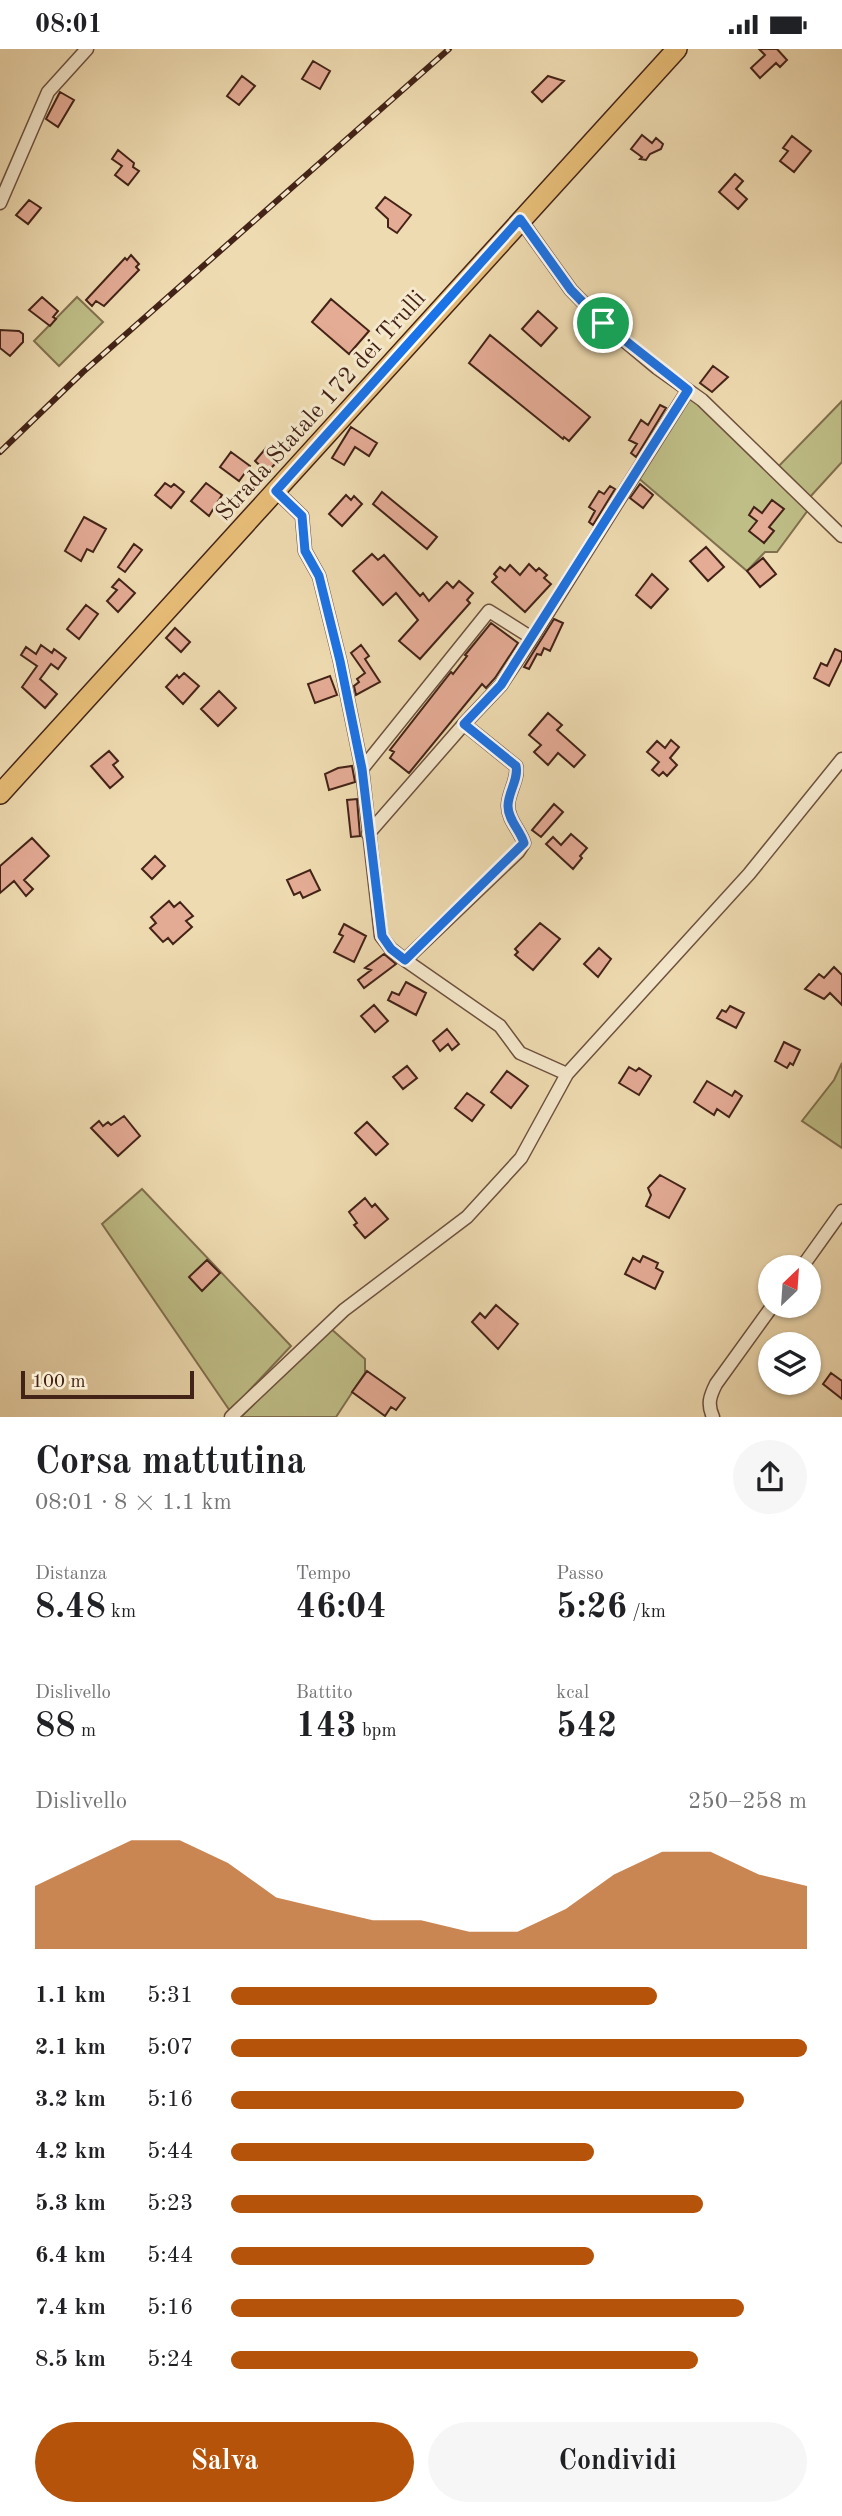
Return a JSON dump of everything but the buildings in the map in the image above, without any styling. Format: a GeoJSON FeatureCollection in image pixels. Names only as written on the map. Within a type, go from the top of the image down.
{"type":"FeatureCollection","features":[{"type":"Feature","properties":{"kind":"main road","name":"Strada Statale 172 dei Trulli"},"geometry":{"type":"LineString","coordinates":[[0,794],[677,49]]}},
{"type":"Feature","properties":{"kind":"street"},"geometry":{"type":"LineString","coordinates":[[0,202],[48,92],[87,49]]}},
{"type":"Feature","properties":{"kind":"street"},"geometry":{"type":"LineString","coordinates":[[520,219],[571,290],[603,323],[702,400],[842,536]]}},
{"type":"Feature","properties":{"kind":"street"},"geometry":{"type":"LineString","coordinates":[[368,834],[501,685],[688,390]]}},
{"type":"Feature","properties":{"kind":"street"},"geometry":{"type":"LineString","coordinates":[[276,491],[302,516],[305,551],[319,576],[340,661],[362,769],[382,936],[391,949],[405,960],[500,1026],[520,1053],[567,1074]]}},
{"type":"Feature","properties":{"kind":"street"},"geometry":{"type":"LineString","coordinates":[[362,769],[489,611],[532,638]]}},
{"type":"Feature","properties":{"kind":"street"},"geometry":{"type":"LineString","coordinates":[[405,960],[524,843],[510,818],[508,806],[517,772],[516,766],[464,724]]}},
{"type":"Feature","properties":{"kind":"street"},"geometry":{"type":"LineString","coordinates":[[231,1417],[344,1310],[467,1217],[521,1158],[567,1074],[749,874],[842,759]]}},
{"type":"Feature","properties":{"kind":"street"},"geometry":{"type":"LineString","coordinates":[[811,1255],[842,1212]]}},
{"type":"Feature","properties":{"kind":"street"},"geometry":{"type":"LineString","coordinates":[[713,1417],[709,1408],[710,1397],[716,1384],[764,1318]]}},
{"type":"Feature","properties":{"kind":"shaded area"},"geometry":{"type":"Polygon","coordinates":[[[77,297],[103,322],[59,366],[34,341],[77,297]]]}},
{"type":"Feature","properties":{"kind":"shaded area"},"geometry":{"type":"Polygon","coordinates":[[[690,396],[778,467],[842,401],[842,462],[810,497],[808,510],[777,552],[765,552],[747,571],[636,476],[690,396]]]}},
{"type":"Feature","properties":{"kind":"shaded area"},"geometry":{"type":"Polygon","coordinates":[[[842,1063],[842,1148],[802,1121],[834,1080],[842,1063]]]}},
{"type":"Feature","properties":{"kind":"shaded area"},"geometry":{"type":"Polygon","coordinates":[[[142,1189],[291,1346],[230,1411],[102,1224],[142,1189]]]}},
{"type":"Feature","properties":{"kind":"shaded area"},"geometry":{"type":"Polygon","coordinates":[[[329,1327],[365,1359],[365,1373],[336,1417],[241,1417],[329,1327]]]}},
{"type":"Feature","properties":{"kind":"railway"},"geometry":{"type":"LineString","coordinates":[[0,452],[83,372],[449,49]]}},
{"type":"Feature","properties":{"kind":"route"},"geometry":{"type":"LineString","coordinates":[[520,219],[571,290],[603,323],[688,390],[501,685],[464,724],[516,766],[517,772],[508,806],[510,818],[524,843],[518,852],[405,960],[391,949],[382,936],[362,769],[319,576],[305,551],[302,516],[276,491],[520,219]]}}]}
